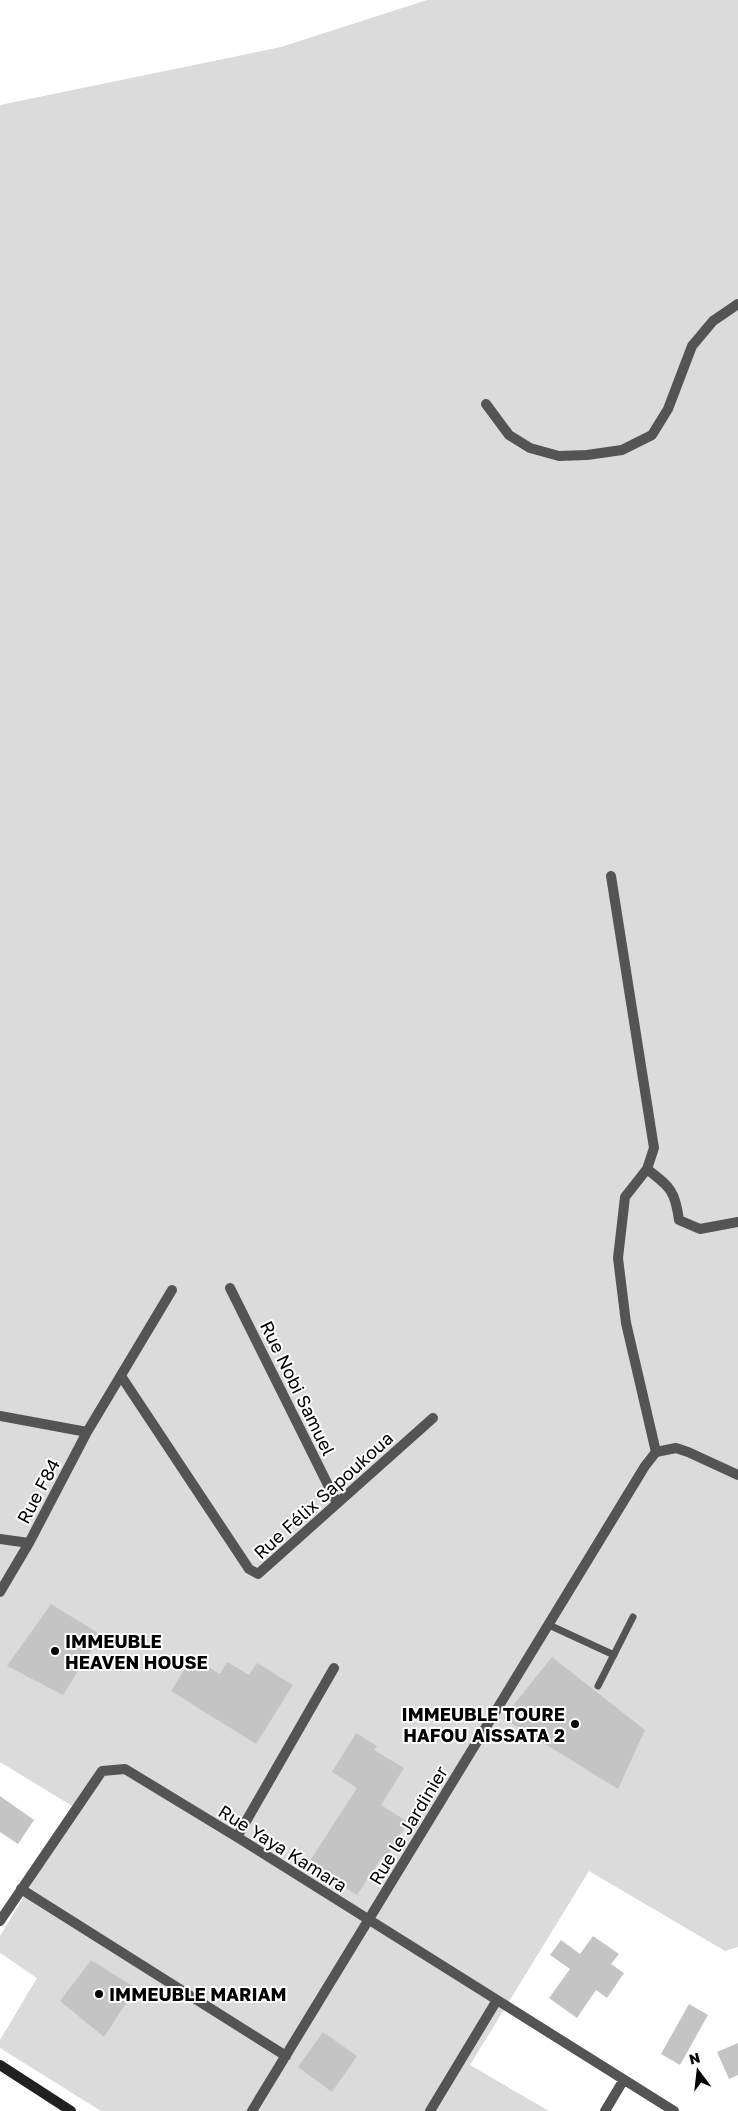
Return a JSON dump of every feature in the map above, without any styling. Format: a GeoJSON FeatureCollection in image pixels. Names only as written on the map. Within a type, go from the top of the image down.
{"type":"FeatureCollection","features":[{"type":"Feature","properties":{"kind":"street"},"geometry":{"type":"LineString","coordinates":[[486,404],[509,436],[530,448],[559,456],[587,455],[622,450],[652,435],[668,410],[692,346],[713,321],[738,304]]}},
{"type":"Feature","properties":{"kind":"street"},"geometry":{"type":"LineString","coordinates":[[611,876],[654,1148],[647,1169],[625,1196],[618,1258],[626,1323],[656,1452],[676,1448],[738,1476]]}},
{"type":"Feature","properties":{"kind":"street"},"geometry":{"type":"LineString","coordinates":[[647,1169],[669,1187],[676,1201],[679,1220],[700,1229],[738,1222]]}},
{"type":"Feature","properties":{"kind":"street","name":"Rue Nobi Samuel"},"geometry":{"type":"LineString","coordinates":[[230,1288],[337,1503]]}},
{"type":"Feature","properties":{"kind":"street","name":"Rue F84"},"geometry":{"type":"LineString","coordinates":[[0,1592],[29,1543],[88,1432],[172,1290]]}},
{"type":"Feature","properties":{"kind":"street","name":"Rue Félix Sapoukoua"},"geometry":{"type":"LineString","coordinates":[[121,1376],[249,1569],[258,1574],[433,1418]]}},
{"type":"Feature","properties":{"kind":"street"},"geometry":{"type":"LineString","coordinates":[[0,1416],[88,1432]]}},
{"type":"Feature","properties":{"kind":"street","name":"Rue le Jardinier"},"geometry":{"type":"LineString","coordinates":[[252,2111],[645,1466],[656,1452]]}},
{"type":"Feature","properties":{"kind":"street"},"geometry":{"type":"LineString","coordinates":[[0,1539],[29,1543]]}},
{"type":"Feature","properties":{"kind":"street"},"geometry":{"type":"LineString","coordinates":[[237,1837],[334,1668]]}},
{"type":"Feature","properties":{"kind":"street","name":"Rue Yaya Kamara"},"geometry":{"type":"LineString","coordinates":[[0,1921],[102,1771],[125,1769],[237,1837],[674,2111]]}},
{"type":"Feature","properties":{"kind":"street"},"geometry":{"type":"LineString","coordinates":[[21,1889],[286,2056]]}},
{"type":"Feature","properties":{"kind":"street"},"geometry":{"type":"LineString","coordinates":[[430,2111],[497,2000]]}},
{"type":"Feature","properties":{"kind":"street"},"geometry":{"type":"LineString","coordinates":[[0,2065],[70,2111]]}},
{"type":"Feature","properties":{"kind":"street"},"geometry":{"type":"LineString","coordinates":[[605,2111],[624,2081]]}},
{"type":"Feature","properties":{"kind":"lane"},"geometry":{"type":"LineString","coordinates":[[598,1686],[633,1617]]}},
{"type":"Feature","properties":{"kind":"lane"},"geometry":{"type":"LineString","coordinates":[[549,1625],[614,1655]]}},
{"type":"Feature","properties":{"kind":"shaded area"},"geometry":{"type":"Polygon","coordinates":[[[427,0],[738,0],[738,1947],[725,1951],[589,1871],[470,2065],[549,2111],[101,2111],[0,2048],[0,2040],[37,1978],[0,1953],[0,1936],[77,1809],[0,1762],[0,105],[281,47],[427,0]]]}},
{"type":"Feature","properties":{"kind":"building","name":"IMMEUBLE HEAVEN HOUSE"},"geometry":{"type":"Polygon","coordinates":[[[51,1604],[101,1635],[63,1695],[7,1666],[51,1604]]]}},
{"type":"Feature","properties":{"kind":"building"},"geometry":{"type":"Polygon","coordinates":[[[192,1657],[220,1674],[227,1662],[249,1675],[257,1663],[293,1685],[256,1744],[171,1691],[192,1657]]]}},
{"type":"Feature","properties":{"kind":"building","name":"IMMEUBLE TOURE HAFOU AISSATA 2"},"geometry":{"type":"Polygon","coordinates":[[[552,1657],[645,1730],[618,1789],[503,1718],[552,1657]]]}},
{"type":"Feature","properties":{"kind":"building"},"geometry":{"type":"Polygon","coordinates":[[[356,1733],[377,1746],[374,1750],[404,1768],[381,1805],[408,1822],[386,1857],[383,1856],[357,1895],[308,1864],[357,1788],[332,1772],[356,1733]]]}},
{"type":"Feature","properties":{"kind":"building"},"geometry":{"type":"Polygon","coordinates":[[[0,1796],[34,1820],[18,1844],[0,1832],[0,1796]]]}},
{"type":"Feature","properties":{"kind":"building"},"geometry":{"type":"Polygon","coordinates":[[[593,1936],[619,1954],[611,1964],[624,1973],[607,1998],[596,1990],[577,2018],[549,1998],[570,1969],[550,1955],[561,1940],[580,1954],[593,1936]]]}},
{"type":"Feature","properties":{"kind":"building","name":"IMMEUBLE MARIAM"},"geometry":{"type":"Polygon","coordinates":[[[91,1960],[136,1988],[104,2037],[60,2001],[91,1960]]]}},
{"type":"Feature","properties":{"kind":"building"},"geometry":{"type":"Polygon","coordinates":[[[689,2004],[708,2015],[680,2065],[661,2054],[689,2004]]]}},
{"type":"Feature","properties":{"kind":"building"},"geometry":{"type":"Polygon","coordinates":[[[323,2032],[357,2056],[332,2092],[298,2067],[323,2032]]]}},
{"type":"Feature","properties":{"kind":"building"},"geometry":{"type":"Polygon","coordinates":[[[738,2043],[738,2075],[729,2079],[717,2052],[738,2043]]]}},
{"type":"Feature","properties":{"kind":"place","name":"IMMEUBLE HEAVEN HOUSE"},"geometry":{"type":"Point","coordinates":[55,1651]}},
{"type":"Feature","properties":{"kind":"place","name":"IMMEUBLE TOURE HAFOU AISSATA 2"},"geometry":{"type":"Point","coordinates":[575,1724]}},
{"type":"Feature","properties":{"kind":"place","name":"IMMEUBLE MARIAM"},"geometry":{"type":"Point","coordinates":[99,1994]}}]}
